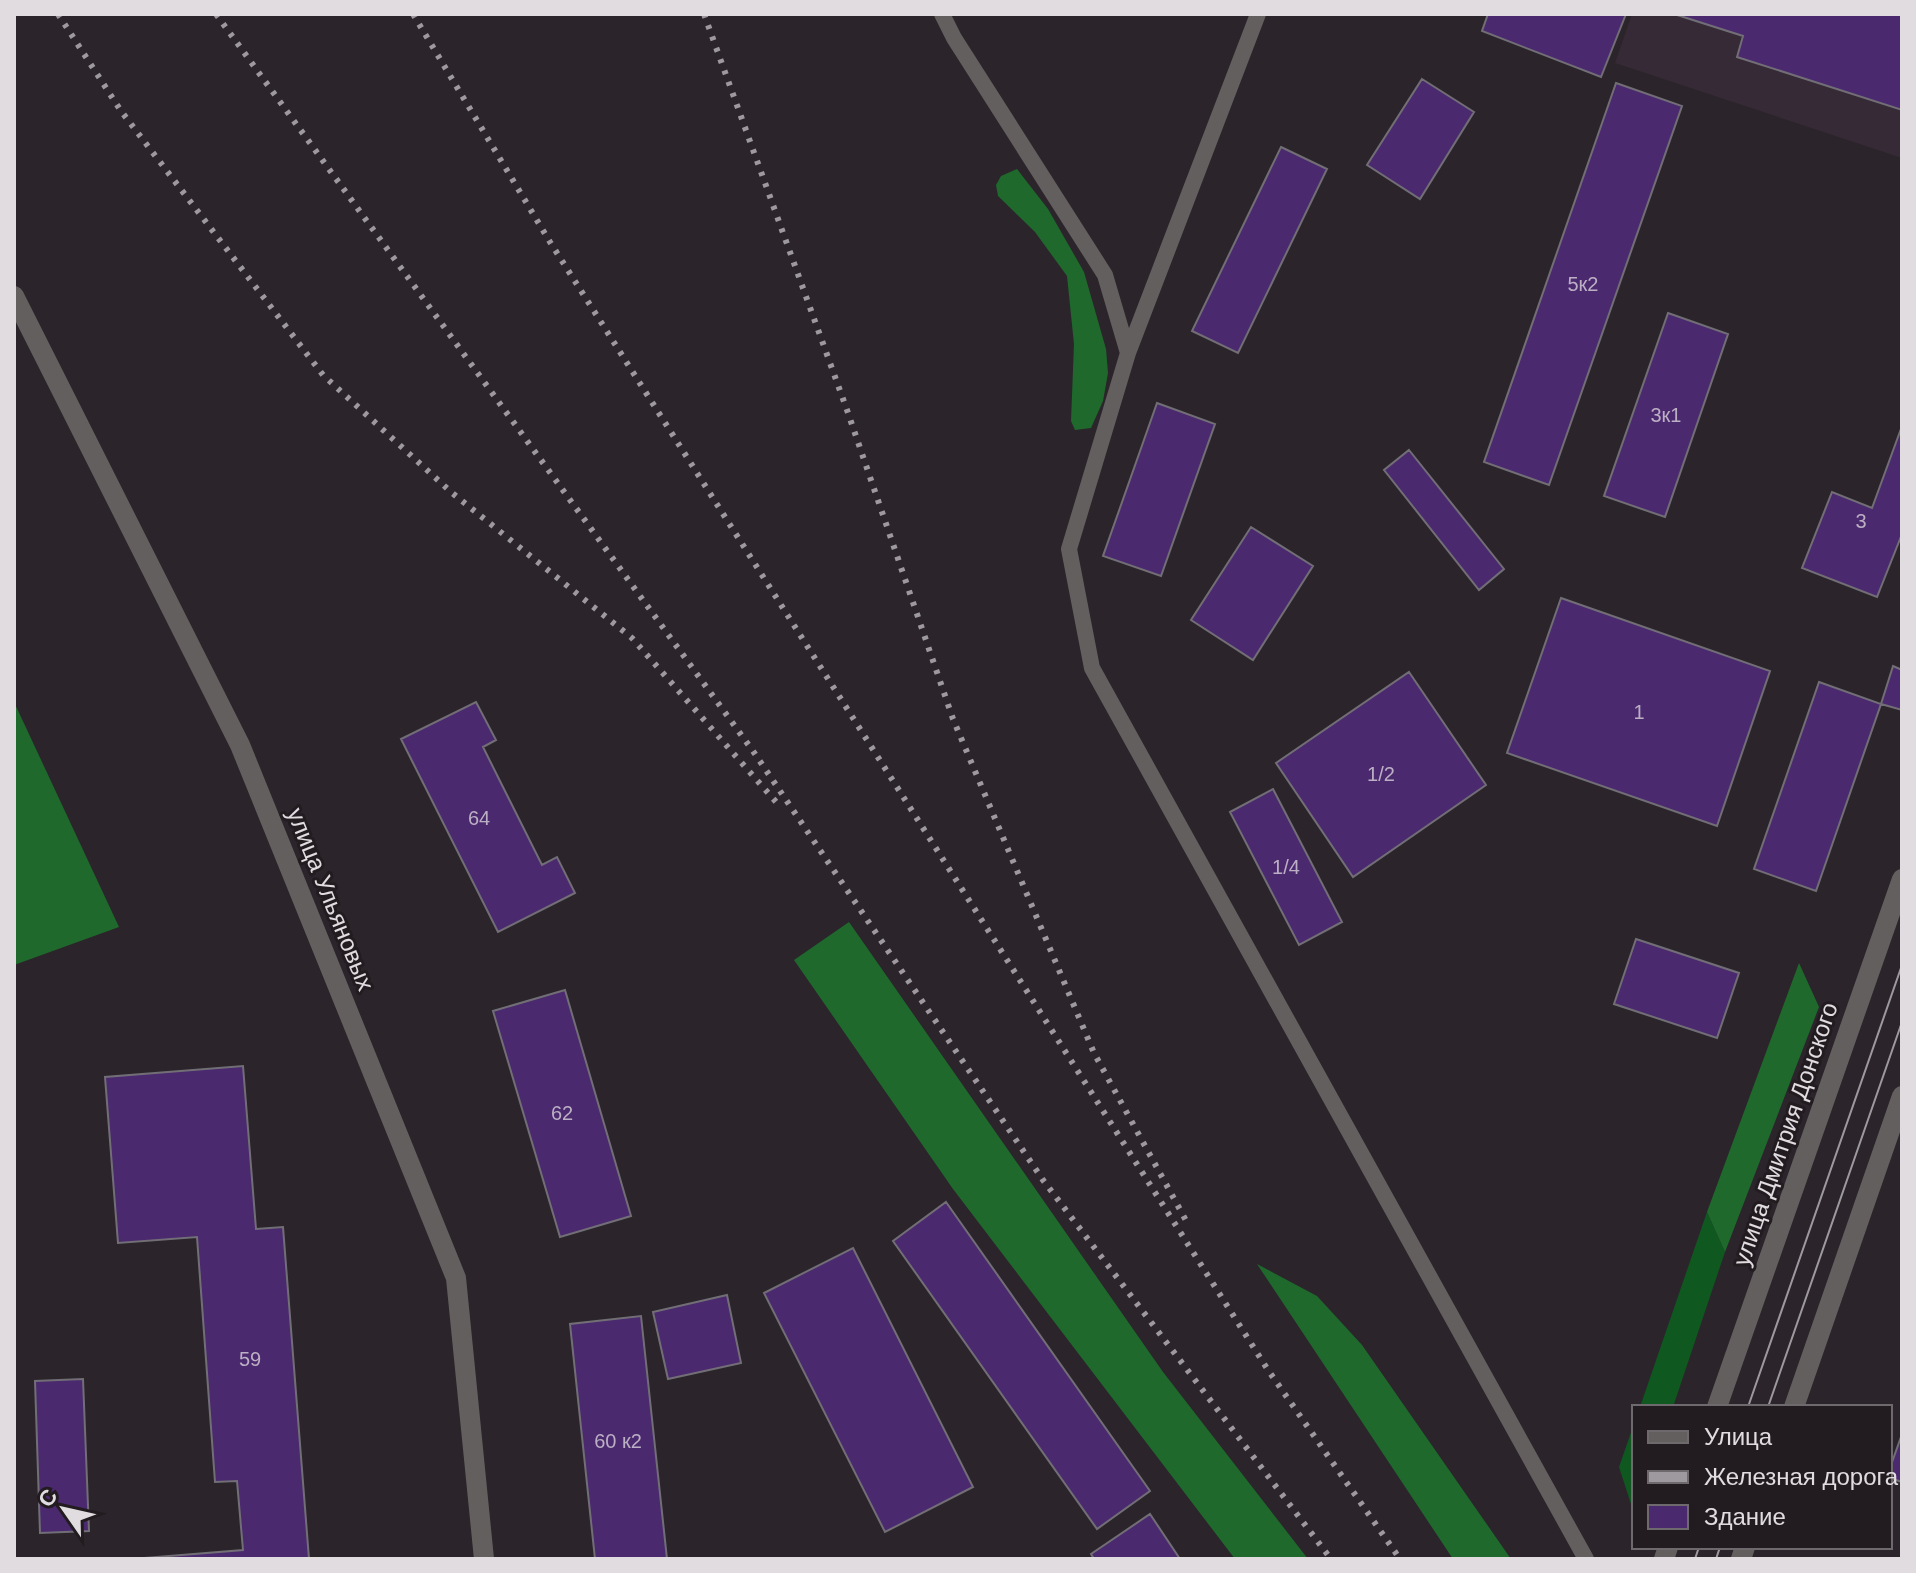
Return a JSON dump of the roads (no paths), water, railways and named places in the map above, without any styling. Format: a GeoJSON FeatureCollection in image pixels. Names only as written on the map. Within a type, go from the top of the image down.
{"type":"FeatureCollection","features":[{"type":"Feature","properties":{"kind":"street","name":"улица Ульяновых"},"geometry":{"type":"LineString","coordinates":[[14,296],[240,745],[456,1278],[484,1559]]}},
{"type":"Feature","properties":{"kind":"street","name":"улица Дмитрия Донского"},"geometry":{"type":"LineString","coordinates":[[1718,1405],[1902,879]]}},
{"type":"Feature","properties":{"kind":"street"},"geometry":{"type":"LineString","coordinates":[[1795,1405],[1902,1096]]}},
{"type":"Feature","properties":{"kind":"lane"},"geometry":{"type":"LineString","coordinates":[[942,14],[954,38],[1105,275],[1128,353]]}},
{"type":"Feature","properties":{"kind":"lane"},"geometry":{"type":"LineString","coordinates":[[1258,14],[1128,353],[1069,549],[1092,668],[1586,1559]]}},
{"type":"Feature","properties":{"kind":"tram line"},"geometry":{"type":"LineString","coordinates":[[1749,1405],[1902,965]]}},
{"type":"Feature","properties":{"kind":"tram line"},"geometry":{"type":"LineString","coordinates":[[1769,1405],[1902,1022]]}},
{"type":"Feature","properties":{"kind":"tram line"},"geometry":{"type":"LineString","coordinates":[[1695,1559],[1698,1549]]}},
{"type":"Feature","properties":{"kind":"tram line"},"geometry":{"type":"LineString","coordinates":[[1716,1559],[1719,1549]]}},
{"type":"Feature","properties":{"kind":"railway"},"geometry":{"type":"LineString","coordinates":[[58,14],[121,111],[323,375],[451,492],[632,638],[777,803]]}},
{"type":"Feature","properties":{"kind":"railway"},"geometry":{"type":"LineString","coordinates":[[216,14],[753,751],[1043,1180],[1331,1559]]}},
{"type":"Feature","properties":{"kind":"railway"},"geometry":{"type":"LineString","coordinates":[[413,14],[550,242],[1268,1370],[1400,1559]]}},
{"type":"Feature","properties":{"kind":"railway"},"geometry":{"type":"LineString","coordinates":[[704,14],[847,410],[953,719],[1094,1053],[1189,1226]]}}]}
